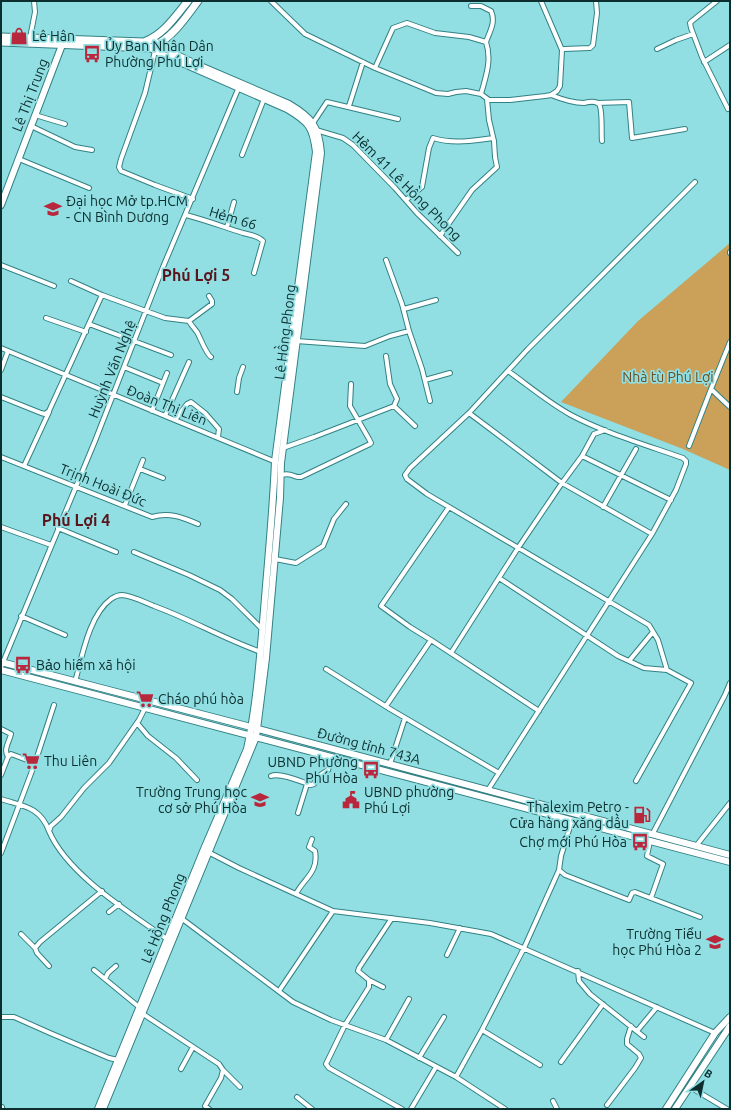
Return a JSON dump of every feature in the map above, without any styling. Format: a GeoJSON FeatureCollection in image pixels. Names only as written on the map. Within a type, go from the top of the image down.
{"type":"FeatureCollection","features":[{"type":"Feature","properties":{"kind":"main road"},"geometry":{"type":"LineString","coordinates":[[1,42],[147,40],[169,26],[188,1]]}},
{"type":"Feature","properties":{"kind":"main road"},"geometry":{"type":"LineString","coordinates":[[1,37],[155,48],[177,29],[198,1]]}},
{"type":"Feature","properties":{"kind":"street"},"geometry":{"type":"LineString","coordinates":[[30,38],[35,12],[34,1]]}},
{"type":"Feature","properties":{"kind":"street"},"geometry":{"type":"LineString","coordinates":[[271,1],[305,34],[315,40],[335,48],[375,68],[436,93],[448,94],[460,91],[481,94],[489,100],[510,100],[551,95],[563,100],[579,103],[629,102],[632,138],[685,129]]}},
{"type":"Feature","properties":{"kind":"street"},"geometry":{"type":"LineString","coordinates":[[541,1],[562,50],[560,86],[551,95]]}},
{"type":"Feature","properties":{"kind":"street"},"geometry":{"type":"LineString","coordinates":[[562,50],[590,48],[593,45],[597,13],[596,1]]}},
{"type":"Feature","properties":{"kind":"street"},"geometry":{"type":"LineString","coordinates":[[717,1],[690,23],[704,62],[728,109],[730,108]]}},
{"type":"Feature","properties":{"kind":"street"},"geometry":{"type":"LineString","coordinates":[[471,6],[481,6],[491,11],[494,16],[494,22],[486,42],[489,51],[488,66],[481,94]]}},
{"type":"Feature","properties":{"kind":"street"},"geometry":{"type":"LineString","coordinates":[[375,68],[393,28],[402,24],[407,23],[435,33],[469,37],[486,42]]}},
{"type":"Feature","properties":{"kind":"street"},"geometry":{"type":"LineString","coordinates":[[657,49],[693,34]]}},
{"type":"Feature","properties":{"kind":"street","name":"Lê Hồng Phong"},"geometry":{"type":"LineString","coordinates":[[147,40],[155,48],[198,65],[240,85],[289,104],[303,112],[313,123],[320,140],[321,152],[283,448],[278,462],[281,475],[266,658],[254,728]]}},
{"type":"Feature","properties":{"kind":"street","name":"Lê Thị Trung"},"geometry":{"type":"LineString","coordinates":[[1,204],[62,42]]}},
{"type":"Feature","properties":{"kind":"street"},"geometry":{"type":"LineString","coordinates":[[704,62],[730,45]]}},
{"type":"Feature","properties":{"kind":"street"},"geometry":{"type":"LineString","coordinates":[[155,48],[145,93],[119,167],[121,171],[193,199]]}},
{"type":"Feature","properties":{"kind":"street"},"geometry":{"type":"LineString","coordinates":[[349,106],[363,62]]}},
{"type":"Feature","properties":{"kind":"street","name":"Lê Hồng Phong"},"geometry":{"type":"LineString","coordinates":[[103,1109],[143,1014],[179,916],[246,749],[253,736],[274,498],[316,152],[314,136],[309,126],[300,116],[264,99],[240,85]]}},
{"type":"Feature","properties":{"kind":"street","name":"Huỳnh Văn Nghệ"},"geometry":{"type":"LineString","coordinates":[[1,664],[52,545],[146,311],[240,85]]}},
{"type":"Feature","properties":{"kind":"street"},"geometry":{"type":"LineString","coordinates":[[242,155],[264,99]]}},
{"type":"Feature","properties":{"kind":"street"},"geometry":{"type":"LineString","coordinates":[[440,236],[472,190],[497,167],[487,99]]}},
{"type":"Feature","properties":{"kind":"street"},"geometry":{"type":"LineString","coordinates":[[313,123],[327,102],[349,106],[398,119]]}},
{"type":"Feature","properties":{"kind":"street"},"geometry":{"type":"LineString","coordinates":[[597,103],[600,109],[602,141]]}},
{"type":"Feature","properties":{"kind":"street"},"geometry":{"type":"LineString","coordinates":[[35,115],[66,124]]}},
{"type":"Feature","properties":{"kind":"street"},"geometry":{"type":"LineString","coordinates":[[31,126],[75,147],[92,150]]}},
{"type":"Feature","properties":{"kind":"street","name":"Hẻm 41 Lê Hồng Phong"},"geometry":{"type":"LineString","coordinates":[[316,130],[343,138],[354,145],[458,253]]}},
{"type":"Feature","properties":{"kind":"street"},"geometry":{"type":"LineString","coordinates":[[406,200],[422,187],[429,148],[433,138],[467,142],[493,138]]}},
{"type":"Feature","properties":{"kind":"street"},"geometry":{"type":"LineString","coordinates":[[19,159],[89,188]]}},
{"type":"Feature","properties":{"kind":"street"},"geometry":{"type":"LineString","coordinates":[[667,670],[662,651],[649,625],[427,494],[407,479],[405,474],[470,413],[528,350],[695,182]]}},
{"type":"Feature","properties":{"kind":"street"},"geometry":{"type":"LineString","coordinates":[[226,227],[234,202]]}},
{"type":"Feature","properties":{"kind":"street","name":"Hẻm 66"},"geometry":{"type":"LineString","coordinates":[[186,215],[258,236],[263,240],[254,273]]}},
{"type":"Feature","properties":{"kind":"street"},"geometry":{"type":"LineString","coordinates":[[386,260],[404,309],[408,331],[430,400]]}},
{"type":"Feature","properties":{"kind":"street"},"geometry":{"type":"LineString","coordinates":[[1,265],[54,286]]}},
{"type":"Feature","properties":{"kind":"street"},"geometry":{"type":"LineString","coordinates":[[71,281],[102,295],[165,318],[189,321],[212,304],[209,296]]}},
{"type":"Feature","properties":{"kind":"street"},"geometry":{"type":"LineString","coordinates":[[24,466],[102,295]]}},
{"type":"Feature","properties":{"kind":"street"},"geometry":{"type":"LineString","coordinates":[[404,309],[436,300]]}},
{"type":"Feature","properties":{"kind":"street"},"geometry":{"type":"LineString","coordinates":[[46,318],[86,332]]}},
{"type":"Feature","properties":{"kind":"street"},"geometry":{"type":"LineString","coordinates":[[189,321],[196,331],[208,355],[211,357]]}},
{"type":"Feature","properties":{"kind":"street"},"geometry":{"type":"LineString","coordinates":[[89,324],[171,355]]}},
{"type":"Feature","properties":{"kind":"street"},"geometry":{"type":"LineString","coordinates":[[296,342],[365,346],[390,336],[408,331]]}},
{"type":"Feature","properties":{"kind":"street"},"geometry":{"type":"LineString","coordinates":[[689,446],[730,342]]}},
{"type":"Feature","properties":{"kind":"street","name":"Đoàn Thị Liên"},"geometry":{"type":"LineString","coordinates":[[1,348],[278,462]]}},
{"type":"Feature","properties":{"kind":"street"},"geometry":{"type":"LineString","coordinates":[[1,370],[8,351]]}},
{"type":"Feature","properties":{"kind":"street"},"geometry":{"type":"LineString","coordinates":[[283,448],[394,406],[397,399],[390,384],[386,356]]}},
{"type":"Feature","properties":{"kind":"street"},"geometry":{"type":"LineString","coordinates":[[165,416],[189,362]]}},
{"type":"Feature","properties":{"kind":"street"},"geometry":{"type":"LineString","coordinates":[[124,367],[163,383]]}},
{"type":"Feature","properties":{"kind":"street"},"geometry":{"type":"LineString","coordinates":[[237,392],[239,378],[243,367]]}},
{"type":"Feature","properties":{"kind":"street"},"geometry":{"type":"LineString","coordinates":[[486,798],[488,790],[652,534],[671,500],[686,467],[685,460],[605,430],[571,415],[508,371]]}},
{"type":"Feature","properties":{"kind":"street"},"geometry":{"type":"LineString","coordinates":[[152,411],[166,373]]}},
{"type":"Feature","properties":{"kind":"street"},"geometry":{"type":"LineString","coordinates":[[424,380],[450,374]]}},
{"type":"Feature","properties":{"kind":"street"},"geometry":{"type":"LineString","coordinates":[[281,475],[291,473],[301,477],[370,444],[371,442],[350,406],[351,384]]}},
{"type":"Feature","properties":{"kind":"street"},"geometry":{"type":"LineString","coordinates":[[711,390],[730,407]]}},
{"type":"Feature","properties":{"kind":"street"},"geometry":{"type":"LineString","coordinates":[[1,397],[41,413],[45,414],[49,412]]}},
{"type":"Feature","properties":{"kind":"street"},"geometry":{"type":"LineString","coordinates":[[175,420],[187,404],[191,402],[219,429],[218,437]]}},
{"type":"Feature","properties":{"kind":"street"},"geometry":{"type":"LineString","coordinates":[[394,406],[415,426]]}},
{"type":"Feature","properties":{"kind":"street"},"geometry":{"type":"LineString","coordinates":[[470,413],[562,483],[652,534]]}},
{"type":"Feature","properties":{"kind":"street"},"geometry":{"type":"LineString","coordinates":[[451,653],[498,578],[582,456],[594,434],[605,430]]}},
{"type":"Feature","properties":{"kind":"street"},"geometry":{"type":"LineString","coordinates":[[603,507],[636,449]]}},
{"type":"Feature","properties":{"kind":"street"},"geometry":{"type":"LineString","coordinates":[[582,456],[671,500]]}},
{"type":"Feature","properties":{"kind":"street","name":"Trịnh Hoài Đức"},"geometry":{"type":"LineString","coordinates":[[1,457],[152,516],[176,515],[198,524]]}},
{"type":"Feature","properties":{"kind":"street"},"geometry":{"type":"LineString","coordinates":[[125,505],[144,460]]}},
{"type":"Feature","properties":{"kind":"street"},"geometry":{"type":"LineString","coordinates":[[140,469],[163,478]]}},
{"type":"Feature","properties":{"kind":"street"},"geometry":{"type":"LineString","coordinates":[[275,558],[296,563],[323,546],[334,519],[346,504]]}},
{"type":"Feature","properties":{"kind":"street"},"geometry":{"type":"LineString","coordinates":[[449,507],[381,606],[410,627],[539,710]]}},
{"type":"Feature","properties":{"kind":"street"},"geometry":{"type":"LineString","coordinates":[[1,527],[52,545]]}},
{"type":"Feature","properties":{"kind":"street"},"geometry":{"type":"LineString","coordinates":[[58,528],[116,552]]}},
{"type":"Feature","properties":{"kind":"street"},"geometry":{"type":"LineString","coordinates":[[134,552],[220,590],[262,630]]}},
{"type":"Feature","properties":{"kind":"street"},"geometry":{"type":"LineString","coordinates":[[498,578],[588,635],[618,656],[644,668],[667,670],[691,683],[636,781]]}},
{"type":"Feature","properties":{"kind":"street"},"geometry":{"type":"LineString","coordinates":[[75,682],[91,628],[97,614],[112,598],[120,595],[129,596],[161,608],[211,630],[224,638],[261,652]]}},
{"type":"Feature","properties":{"kind":"street"},"geometry":{"type":"LineString","coordinates":[[22,616],[65,635]]}},
{"type":"Feature","properties":{"kind":"street"},"geometry":{"type":"LineString","coordinates":[[629,661],[653,632]]}},
{"type":"Feature","properties":{"kind":"street"},"geometry":{"type":"LineString","coordinates":[[386,706],[431,640]]}},
{"type":"Feature","properties":{"kind":"street","name":"Đường tỉnh 743A"},"geometry":{"type":"LineString","coordinates":[[1,664],[362,756],[488,790],[573,817],[651,838],[695,849],[730,855]]}},
{"type":"Feature","properties":{"kind":"street"},"geometry":{"type":"LineString","coordinates":[[326,669],[405,718],[499,773]]}},
{"type":"Feature","properties":{"kind":"street","name":"Đường tỉnh 743A"},"geometry":{"type":"LineString","coordinates":[[1,670],[486,798],[573,817]]}},
{"type":"Feature","properties":{"kind":"street"},"geometry":{"type":"LineString","coordinates":[[651,898],[663,864],[648,856],[651,838],[728,692],[730,683]]}},
{"type":"Feature","properties":{"kind":"street"},"geometry":{"type":"LineString","coordinates":[[1,853],[35,763],[54,705]]}},
{"type":"Feature","properties":{"kind":"street"},"geometry":{"type":"LineString","coordinates":[[48,830],[61,818],[89,783],[109,764],[137,723],[145,708]]}},
{"type":"Feature","properties":{"kind":"street"},"geometry":{"type":"LineString","coordinates":[[390,764],[405,718]]}},
{"type":"Feature","properties":{"kind":"street"},"geometry":{"type":"LineString","coordinates":[[137,723],[148,736],[176,758],[197,780]]}},
{"type":"Feature","properties":{"kind":"street"},"geometry":{"type":"LineString","coordinates":[[1,729],[10,733],[11,736],[5,753],[8,757]]}},
{"type":"Feature","properties":{"kind":"street"},"geometry":{"type":"LineString","coordinates":[[1,775],[8,757],[12,754],[35,763]]}},
{"type":"Feature","properties":{"kind":"street"},"geometry":{"type":"LineString","coordinates":[[360,764],[362,756]]}},
{"type":"Feature","properties":{"kind":"street"},"geometry":{"type":"LineString","coordinates":[[271,776],[283,776],[311,785],[314,784],[316,778],[328,770],[332,757]]}},
{"type":"Feature","properties":{"kind":"street"},"geometry":{"type":"LineString","coordinates":[[423,781],[425,773]]}},
{"type":"Feature","properties":{"kind":"street"},"geometry":{"type":"LineString","coordinates":[[298,813],[307,784]]}},
{"type":"Feature","properties":{"kind":"street"},"geometry":{"type":"LineString","coordinates":[[1,799],[28,806],[37,813],[46,824],[57,845],[78,871],[118,904],[167,939]]}},
{"type":"Feature","properties":{"kind":"street"},"geometry":{"type":"LineString","coordinates":[[695,849],[730,803]]}},
{"type":"Feature","properties":{"kind":"street"},"geometry":{"type":"LineString","coordinates":[[456,1077],[524,948],[559,870],[561,856],[573,817]]}},
{"type":"Feature","properties":{"kind":"street"},"geometry":{"type":"LineString","coordinates":[[296,894],[299,887],[310,876],[315,863],[315,851],[309,848],[312,839]]}},
{"type":"Feature","properties":{"kind":"street","name":"Đường tỉnh 743A"},"geometry":{"type":"LineString","coordinates":[[695,849],[730,862]]}},
{"type":"Feature","properties":{"kind":"street"},"geometry":{"type":"LineString","coordinates":[[206,850],[239,868],[334,911],[392,918],[492,934],[715,1033]]}},
{"type":"Feature","properties":{"kind":"street"},"geometry":{"type":"LineString","coordinates":[[559,870],[565,875],[629,900],[634,892],[700,917]]}},
{"type":"Feature","properties":{"kind":"street"},"geometry":{"type":"LineString","coordinates":[[35,948],[40,942],[102,891]]}},
{"type":"Feature","properties":{"kind":"street"},"geometry":{"type":"LineString","coordinates":[[109,912],[118,904]]}},
{"type":"Feature","properties":{"kind":"street"},"geometry":{"type":"LineString","coordinates":[[279,991],[334,911]]}},
{"type":"Feature","properties":{"kind":"street"},"geometry":{"type":"LineString","coordinates":[[179,916],[293,1002],[346,1025],[386,1040],[456,1077],[505,1109]]}},
{"type":"Feature","properties":{"kind":"street","name":"Lê Hồng Phong"},"geometry":{"type":"LineString","coordinates":[[98,1109],[167,939],[179,916]]}},
{"type":"Feature","properties":{"kind":"street"},"geometry":{"type":"LineString","coordinates":[[383,987],[358,971],[392,918]]}},
{"type":"Feature","properties":{"kind":"street"},"geometry":{"type":"LineString","coordinates":[[447,955],[460,928]]}},
{"type":"Feature","properties":{"kind":"street"},"geometry":{"type":"LineString","coordinates":[[21,934],[35,948],[37,953],[48,966]]}},
{"type":"Feature","properties":{"kind":"street"},"geometry":{"type":"LineString","coordinates":[[105,978],[116,966]]}},
{"type":"Feature","properties":{"kind":"street"},"geometry":{"type":"LineString","coordinates":[[94,970],[139,1007]]}},
{"type":"Feature","properties":{"kind":"street"},"geometry":{"type":"LineString","coordinates":[[578,971],[579,982],[590,994],[644,1037]]}},
{"type":"Feature","properties":{"kind":"street"},"geometry":{"type":"LineString","coordinates":[[370,980],[369,987],[346,1025],[326,1064],[329,1068],[402,1109]]}},
{"type":"Feature","properties":{"kind":"street"},"geometry":{"type":"LineString","coordinates":[[386,1040],[409,1000]]}},
{"type":"Feature","properties":{"kind":"street"},"geometry":{"type":"LineString","coordinates":[[561,1062],[603,1004]]}},
{"type":"Feature","properties":{"kind":"street"},"geometry":{"type":"LineString","coordinates":[[637,1031],[657,1007]]}},
{"type":"Feature","properties":{"kind":"street"},"geometry":{"type":"LineString","coordinates":[[143,1014],[219,1064],[240,1087]]}},
{"type":"Feature","properties":{"kind":"street"},"geometry":{"type":"LineString","coordinates":[[1,1017],[14,1016],[50,1034],[102,1056],[118,1060]]}},
{"type":"Feature","properties":{"kind":"street"},"geometry":{"type":"LineString","coordinates":[[419,1058],[444,1017]]}},
{"type":"Feature","properties":{"kind":"street"},"geometry":{"type":"LineString","coordinates":[[666,1109],[715,1033],[730,1017]]}},
{"type":"Feature","properties":{"kind":"street"},"geometry":{"type":"LineString","coordinates":[[607,1105],[641,1058],[639,1054],[627,1044],[631,1026]]}},
{"type":"Feature","properties":{"kind":"street"},"geometry":{"type":"LineString","coordinates":[[675,1109],[730,1026]]}},
{"type":"Feature","properties":{"kind":"street"},"geometry":{"type":"LineString","coordinates":[[482,1030],[540,1065]]}},
{"type":"Feature","properties":{"kind":"street"},"geometry":{"type":"LineString","coordinates":[[180,1069],[194,1047]]}},
{"type":"Feature","properties":{"kind":"street"},"geometry":{"type":"LineString","coordinates":[[410,1109],[436,1066]]}},
{"type":"Feature","properties":{"kind":"street"},"geometry":{"type":"LineString","coordinates":[[209,1109],[204,1107],[221,1078],[223,1070]]}},
{"type":"Feature","properties":{"kind":"street"},"geometry":{"type":"LineString","coordinates":[[690,1087],[727,1109]]}},
{"type":"Feature","properties":{"kind":"street"},"geometry":{"type":"LineString","coordinates":[[297,1097],[312,1109]]}},
{"type":"Feature","properties":{"kind":"street"},"geometry":{"type":"LineString","coordinates":[[553,1101],[557,1109]]}},
{"type":"Feature","properties":{"kind":"green space","name":"Nhà tù Phú Lợi"},"geometry":{"type":"Polygon","coordinates":[[[730,243],[730,470],[683,449],[561,402],[638,321],[730,243]]]}},
{"type":"Feature","properties":{"kind":"place","name":"Lê Hân"},"geometry":{"type":"Point","coordinates":[19,36]}},
{"type":"Feature","properties":{"kind":"place","name":"Ủy Ban Nhân Dân Phường Phú Lợi"},"geometry":{"type":"Point","coordinates":[92,54]}},
{"type":"Feature","properties":{"kind":"place","name":"Đại học Mở tp.HCM - CN Bình Dương"},"geometry":{"type":"Point","coordinates":[53,209]}},
{"type":"Feature","properties":{"kind":"place","name":"Bảo hiểm xã hội"},"geometry":{"type":"Point","coordinates":[23,665]}},
{"type":"Feature","properties":{"kind":"place","name":"Cháo phú hòa"},"geometry":{"type":"Point","coordinates":[145,699]}},
{"type":"Feature","properties":{"kind":"place","name":"Thu Liên"},"geometry":{"type":"Point","coordinates":[31,761]}},
{"type":"Feature","properties":{"kind":"place","name":"UBND Phường Phú Hòa"},"geometry":{"type":"Point","coordinates":[371,770]}},
{"type":"Feature","properties":{"kind":"place","name":"Trường Trung học cơ sở Phú Hòa"},"geometry":{"type":"Point","coordinates":[260,800]}},
{"type":"Feature","properties":{"kind":"place","name":"UBND phường Phú Lợi"},"geometry":{"type":"Point","coordinates":[351,800]}},
{"type":"Feature","properties":{"kind":"place","name":"Thalexim Petro - Cửa hàng xăng dầu"},"geometry":{"type":"Point","coordinates":[642,815]}},
{"type":"Feature","properties":{"kind":"place","name":"Chợ mới Phú Hòa"},"geometry":{"type":"Point","coordinates":[640,842]}},
{"type":"Feature","properties":{"kind":"place","name":"Trường Tiểu học Phú Hòa 2"},"geometry":{"type":"Point","coordinates":[715,942]}},
{"type":"Feature","properties":{"kind":"district","name":"Phú Lợi 5"},"geometry":{"type":"Point","coordinates":[196,275]}},
{"type":"Feature","properties":{"kind":"district","name":"Phú Lợi 4"},"geometry":{"type":"Point","coordinates":[76,520]}}]}
